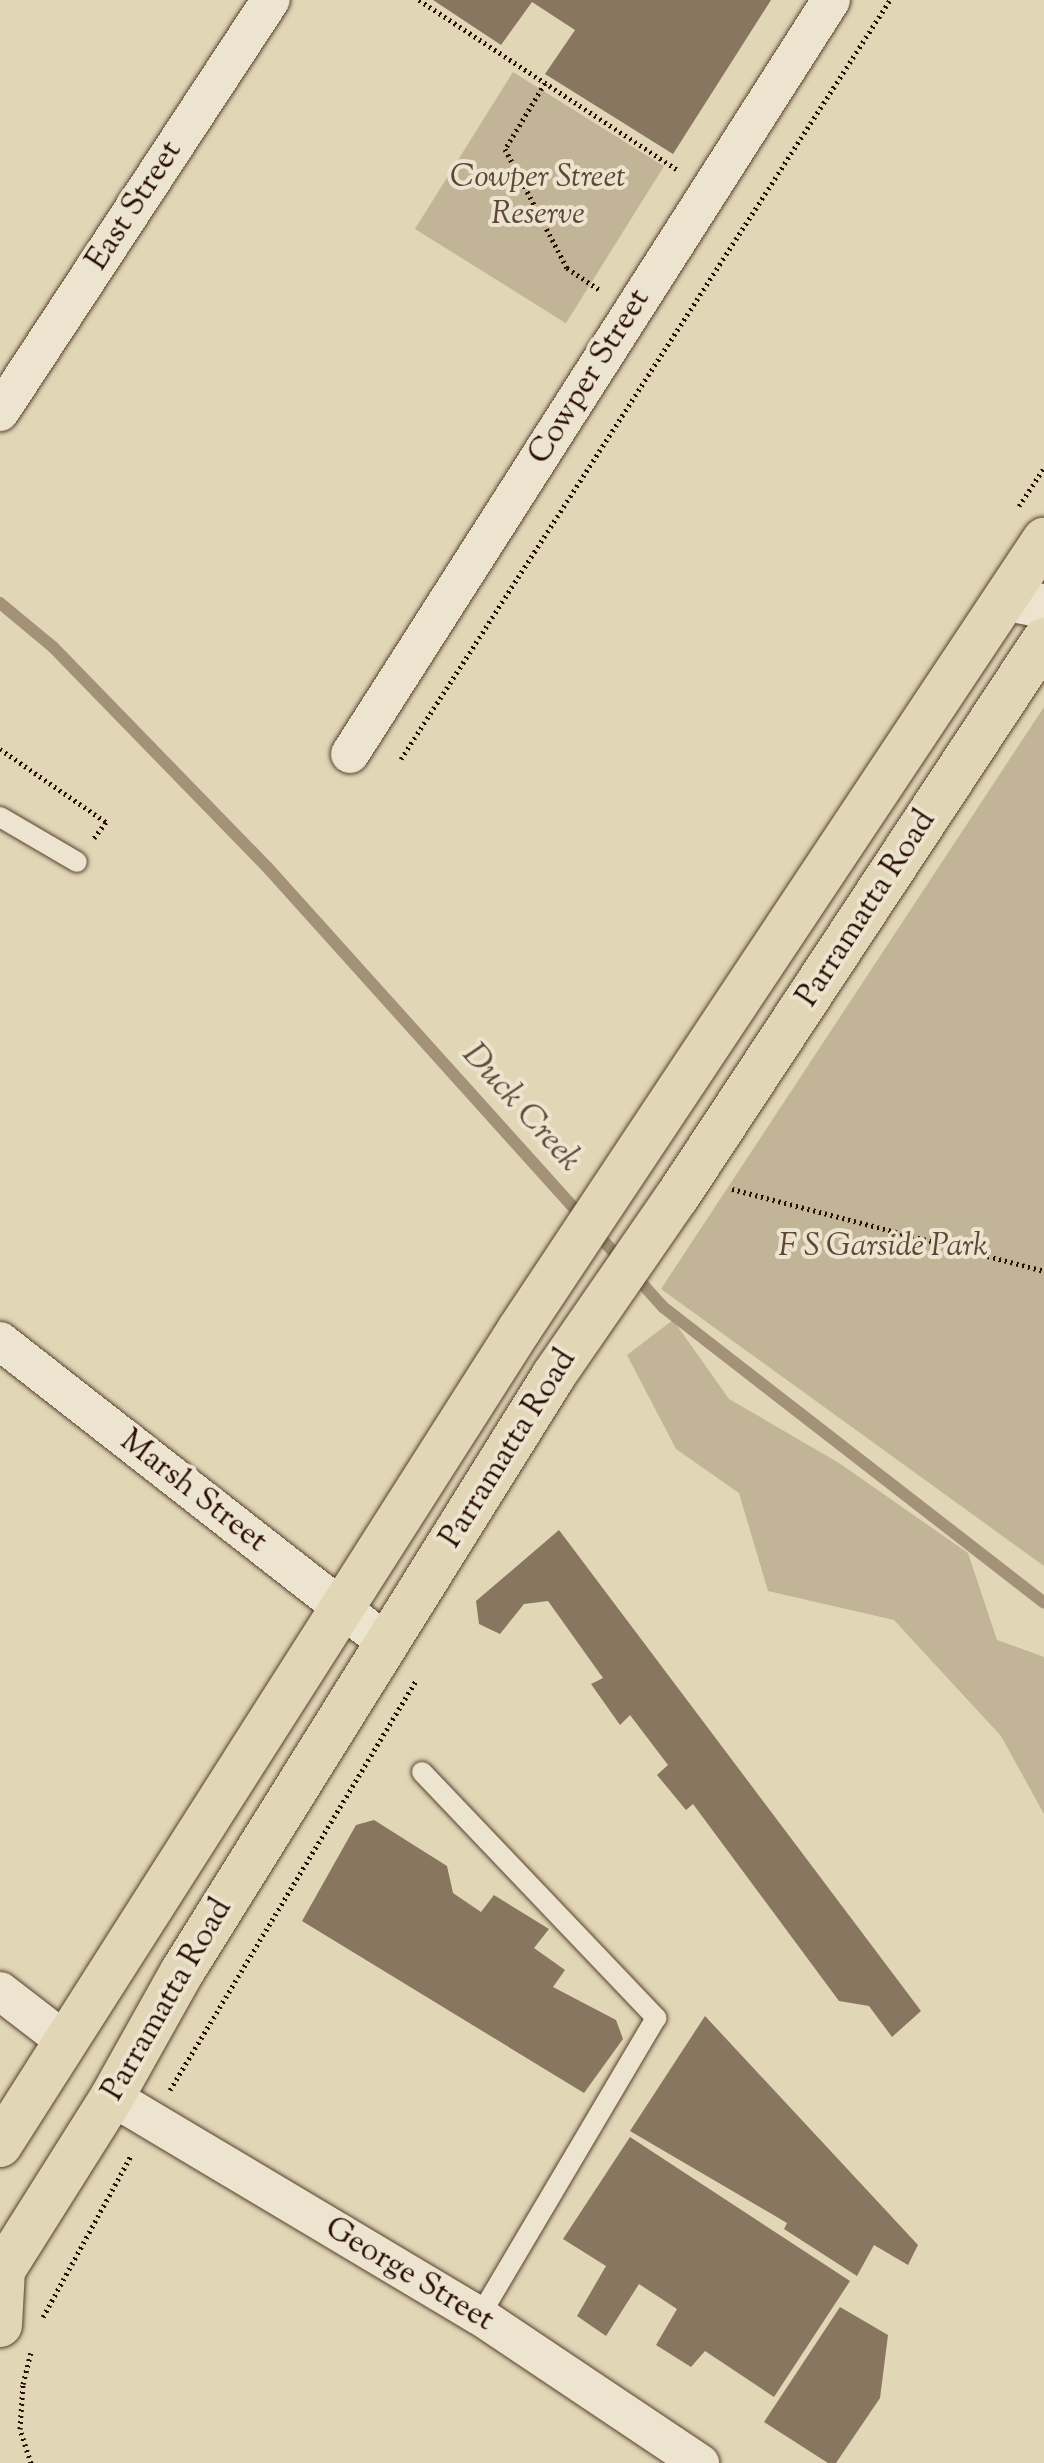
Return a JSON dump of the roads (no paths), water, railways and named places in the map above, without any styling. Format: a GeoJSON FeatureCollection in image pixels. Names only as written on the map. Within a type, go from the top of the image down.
{"type":"FeatureCollection","features":[{"type":"Feature","properties":{"kind":"highway","name":"Parramatta Road"},"geometry":{"type":"LineString","coordinates":[[0,2145],[519,1330],[630,1162],[1026,603],[1044,540]]}},
{"type":"Feature","properties":{"kind":"highway","name":"Parramatta Road"},"geometry":{"type":"LineString","coordinates":[[2,2273],[112,2097],[182,1972],[554,1375],[677,1197],[1044,640]]}},
{"type":"Feature","properties":{"kind":"highway"},"geometry":{"type":"LineString","coordinates":[[2,2273],[24,2331]]}},
{"type":"Feature","properties":{"kind":"street","name":"East Street"},"geometry":{"type":"LineString","coordinates":[[0,412],[271,0]]}},
{"type":"Feature","properties":{"kind":"street","name":"Cowper Street"},"geometry":{"type":"LineString","coordinates":[[350,754],[831,0]]}},
{"type":"Feature","properties":{"kind":"street","name":"Marsh Street"},"geometry":{"type":"LineString","coordinates":[[0,1341],[386,1643]]}},
{"type":"Feature","properties":{"kind":"street"},"geometry":{"type":"LineString","coordinates":[[0,1991],[65,2041]]}},
{"type":"Feature","properties":{"kind":"street","name":"George Street"},"geometry":{"type":"LineString","coordinates":[[112,2097],[480,2316],[700,2463]]}},
{"type":"Feature","properties":{"kind":"lane"},"geometry":{"type":"LineString","coordinates":[[0,817],[77,862]]}},
{"type":"Feature","properties":{"kind":"lane"},"geometry":{"type":"LineString","coordinates":[[422,1772],[656,2018],[480,2316]]}},
{"type":"Feature","properties":{"kind":"waterway","name":"Duck Creek"},"geometry":{"type":"LineString","coordinates":[[0,603],[53,647],[267,867],[663,1307],[1044,1603]]}},
{"type":"Feature","properties":{"kind":"park label","name":"Cowper Street Reserve"},"geometry":{"type":"Point","coordinates":[538,198]}},
{"type":"Feature","properties":{"kind":"park label","name":"F S Garside Park"},"geometry":{"type":"Point","coordinates":[883,1247]}}]}
